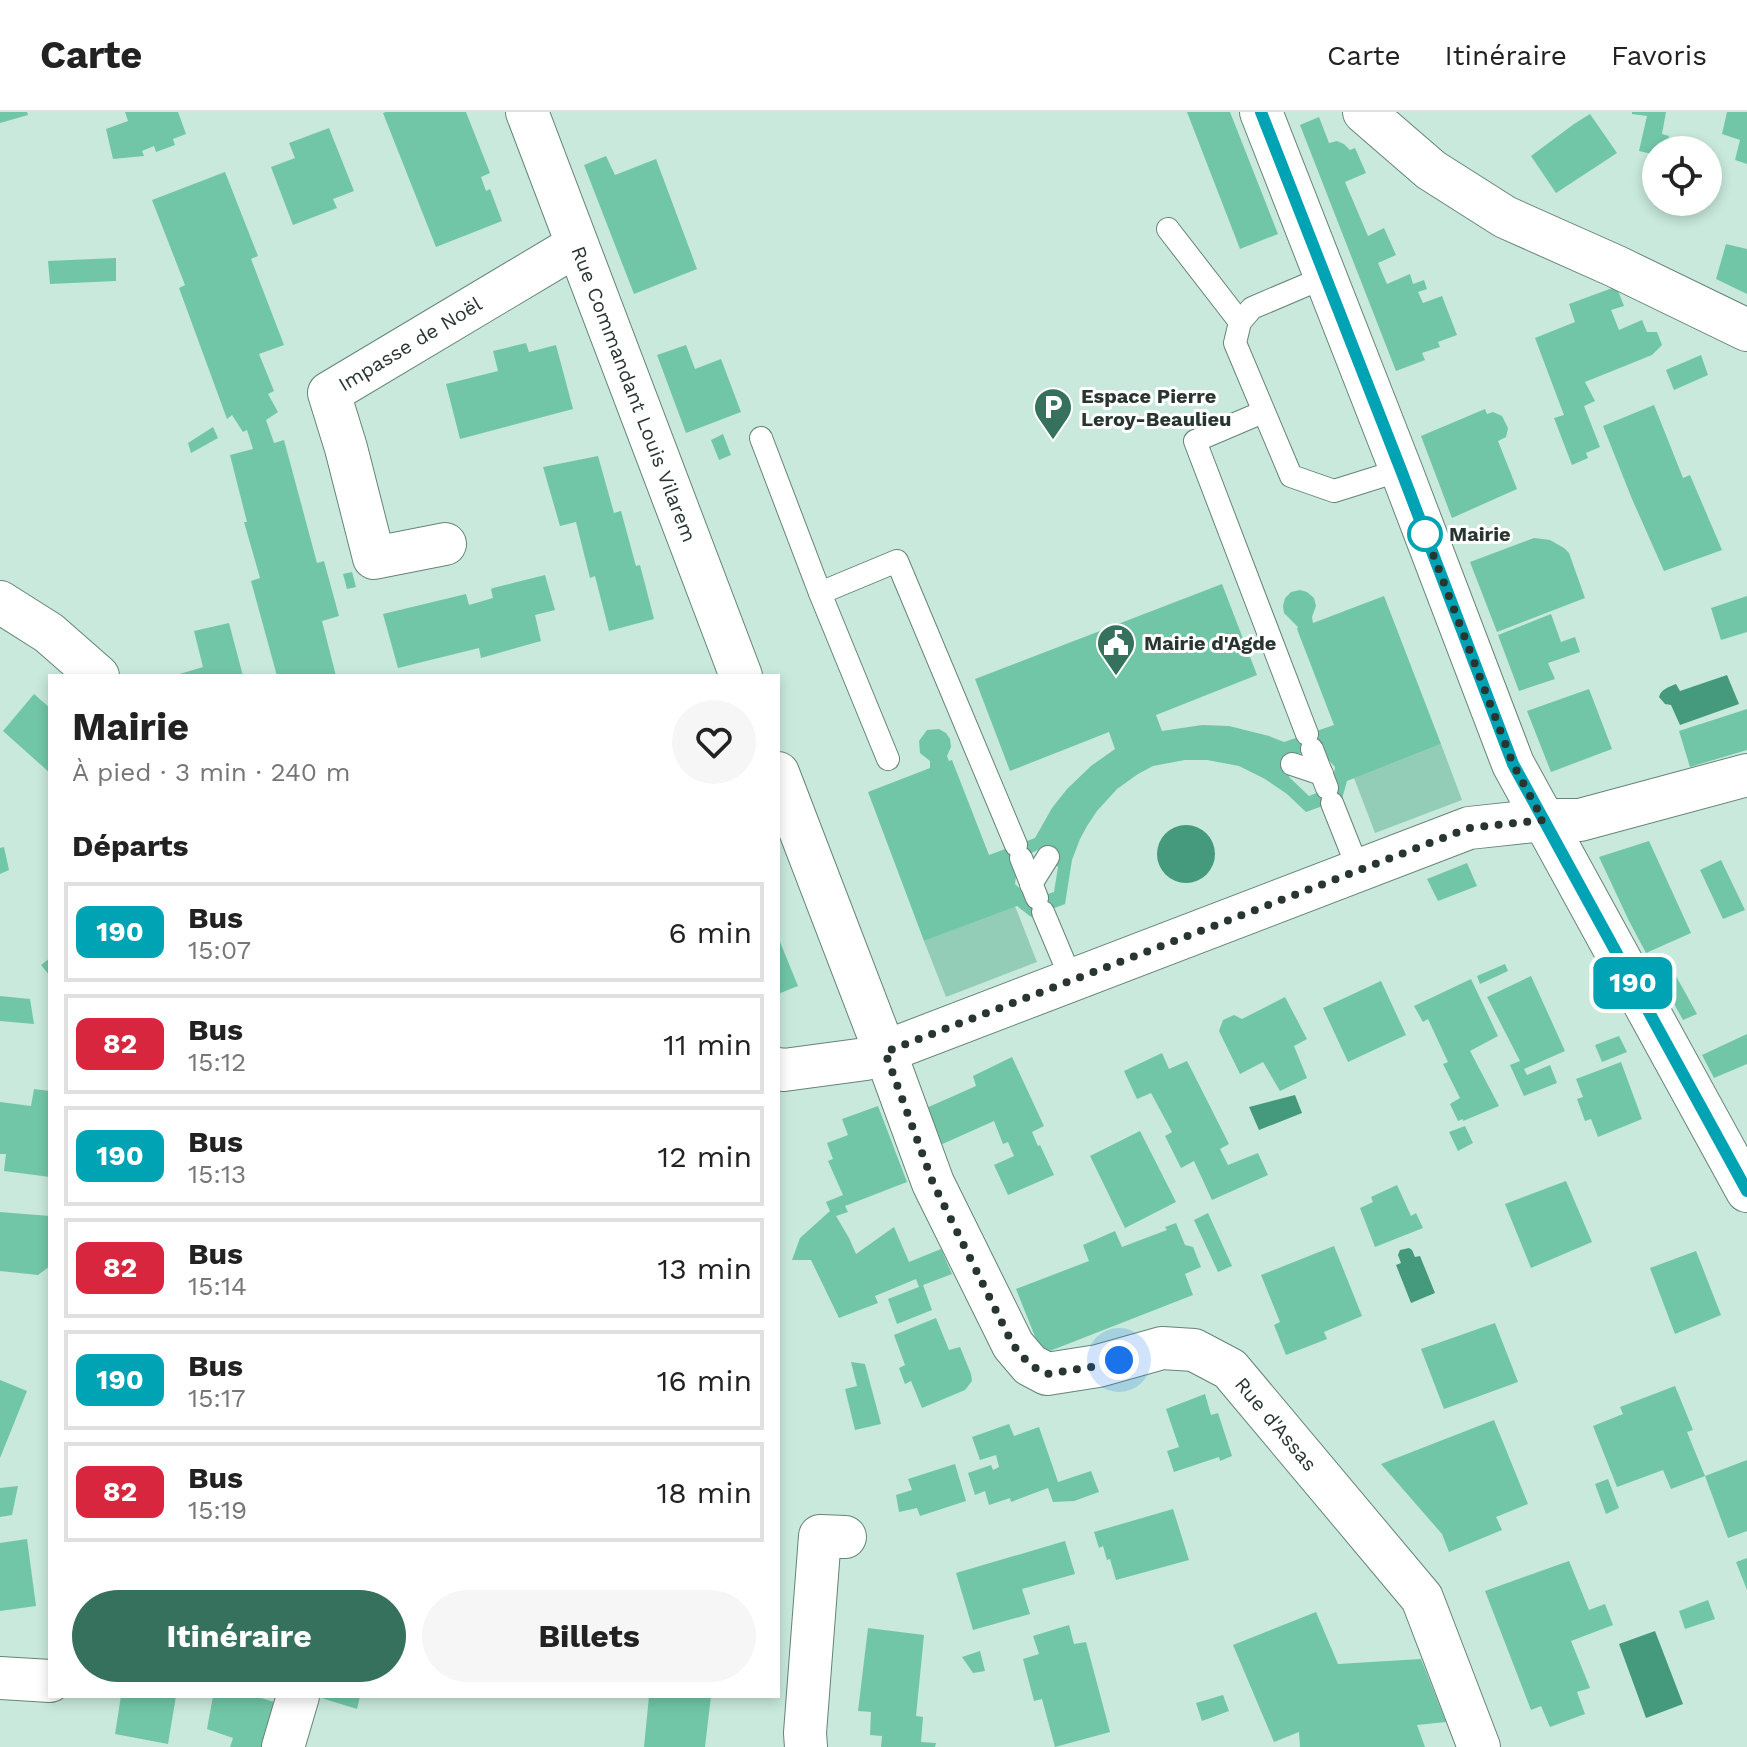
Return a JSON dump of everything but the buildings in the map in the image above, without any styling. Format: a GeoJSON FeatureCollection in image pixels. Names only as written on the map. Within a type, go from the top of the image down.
{"type":"FeatureCollection","features":[{"type":"Feature","properties":{"kind":"street","name":"Rue Commandant Louis Vilarem"},"geometry":{"type":"LineString","coordinates":[[527,112],[740,674]]}},
{"type":"Feature","properties":{"kind":"street"},"geometry":{"type":"LineString","coordinates":[[1261,112],[1513,764],[1747,1191]]}},
{"type":"Feature","properties":{"kind":"street"},"geometry":{"type":"LineString","coordinates":[[1364,112],[1431,170],[1505,217],[1747,330]]}},
{"type":"Feature","properties":{"kind":"street","name":"Impasse de Noël"},"geometry":{"type":"LineString","coordinates":[[445,544],[374,558],[329,393],[577,245]]}},
{"type":"Feature","properties":{"kind":"street"},"geometry":{"type":"LineString","coordinates":[[0,602],[49,633],[96,674]]}},
{"type":"Feature","properties":{"kind":"street"},"geometry":{"type":"LineString","coordinates":[[780,1069],[866,1059],[1469,828],[1543,820],[1580,820],[1747,775]]}},
{"type":"Feature","properties":{"kind":"street"},"geometry":{"type":"LineString","coordinates":[[780,778],[885,1052]]}},
{"type":"Feature","properties":{"kind":"street","name":"Rue d'Assas"},"geometry":{"type":"LineString","coordinates":[[885,1052],[933,1183],[1013,1345],[1030,1365],[1047,1374],[1098,1366],[1162,1348],[1194,1350],[1230,1369],[1422,1598],[1479,1747]]}},
{"type":"Feature","properties":{"kind":"street"},"geometry":{"type":"LineString","coordinates":[[806,1747],[820,1536],[845,1537]]}},
{"type":"Feature","properties":{"kind":"street"},"geometry":{"type":"LineString","coordinates":[[0,1678],[48,1681]]}},
{"type":"Feature","properties":{"kind":"street"},"geometry":{"type":"LineString","coordinates":[[283,1747],[297,1698]]}},
{"type":"Feature","properties":{"kind":"lane"},"geometry":{"type":"LineString","coordinates":[[1168,229],[1240,322]]}},
{"type":"Feature","properties":{"kind":"lane"},"geometry":{"type":"LineString","coordinates":[[1325,277],[1252,308],[1240,322],[1235,343],[1291,476],[1334,491],[1401,470]]}},
{"type":"Feature","properties":{"kind":"lane"},"geometry":{"type":"LineString","coordinates":[[1263,412],[1195,441],[1359,871]]}},
{"type":"Feature","properties":{"kind":"lane"},"geometry":{"type":"LineString","coordinates":[[761,438],[888,759]]}},
{"type":"Feature","properties":{"kind":"lane"},"geometry":{"type":"LineString","coordinates":[[820,593],[897,561],[1072,981]]}},
{"type":"Feature","properties":{"kind":"lane"},"geometry":{"type":"LineString","coordinates":[[1292,764],[1327,788]]}},
{"type":"Feature","properties":{"kind":"lane"},"geometry":{"type":"LineString","coordinates":[[1037,898],[1048,857]]}},
{"type":"Feature","properties":{"kind":"shaded area"},"geometry":{"type":"Polygon","coordinates":[[[1727,675],[1739,704],[1680,725],[1671,705],[1665,704],[1659,697],[1663,690],[1676,684],[1680,691],[1727,675]]]}},
{"type":"Feature","properties":{"kind":"shaded area"},"geometry":{"type":"Polygon","coordinates":[[[1441,744],[1462,800],[1375,833],[1354,778],[1441,744]]]}},
{"type":"Feature","properties":{"kind":"shaded area"},"geometry":{"type":"Polygon","coordinates":[[[1186,825],[1206,834],[1215,854],[1206,874],[1186,883],[1166,874],[1157,854],[1166,834],[1186,825]]]}},
{"type":"Feature","properties":{"kind":"shaded area"},"geometry":{"type":"Polygon","coordinates":[[[1015,906],[1037,962],[946,997],[924,941],[1015,906]]]}},
{"type":"Feature","properties":{"kind":"shaded area"},"geometry":{"type":"Polygon","coordinates":[[[1295,1095],[1302,1113],[1259,1130],[1249,1107],[1295,1095]]]}},
{"type":"Feature","properties":{"kind":"shaded area"},"geometry":{"type":"Polygon","coordinates":[[[1409,1248],[1415,1257],[1420,1256],[1435,1293],[1411,1303],[1396,1265],[1401,1263],[1400,1250],[1409,1248]]]}},
{"type":"Feature","properties":{"kind":"shaded area"},"geometry":{"type":"Polygon","coordinates":[[[1655,1631],[1683,1704],[1646,1718],[1619,1644],[1655,1631]]]}},
{"type":"Feature","properties":{"kind":"bus line","name":"190"},"geometry":{"type":"LineString","coordinates":[[1261,112],[1513,764],[1747,1191]]}},
{"type":"Feature","properties":{"kind":"place","name":"Espace Pierre Leroy-Beaulieu"},"geometry":{"type":"Point","coordinates":[1053,441]}},
{"type":"Feature","properties":{"kind":"place","name":"Mairie"},"geometry":{"type":"Point","coordinates":[1425,534]}},
{"type":"Feature","properties":{"kind":"place","name":"Mairie d'Agde"},"geometry":{"type":"Point","coordinates":[1116,677]}},
{"type":"Feature","properties":{"kind":"route"},"geometry":{"type":"LineString","coordinates":[[1119,1360],[1047,1374],[1030,1365],[1013,1345],[933,1183],[885,1052],[1469,828],[1543,820],[1513,764],[1423,528],[1425,534]]}}]}
